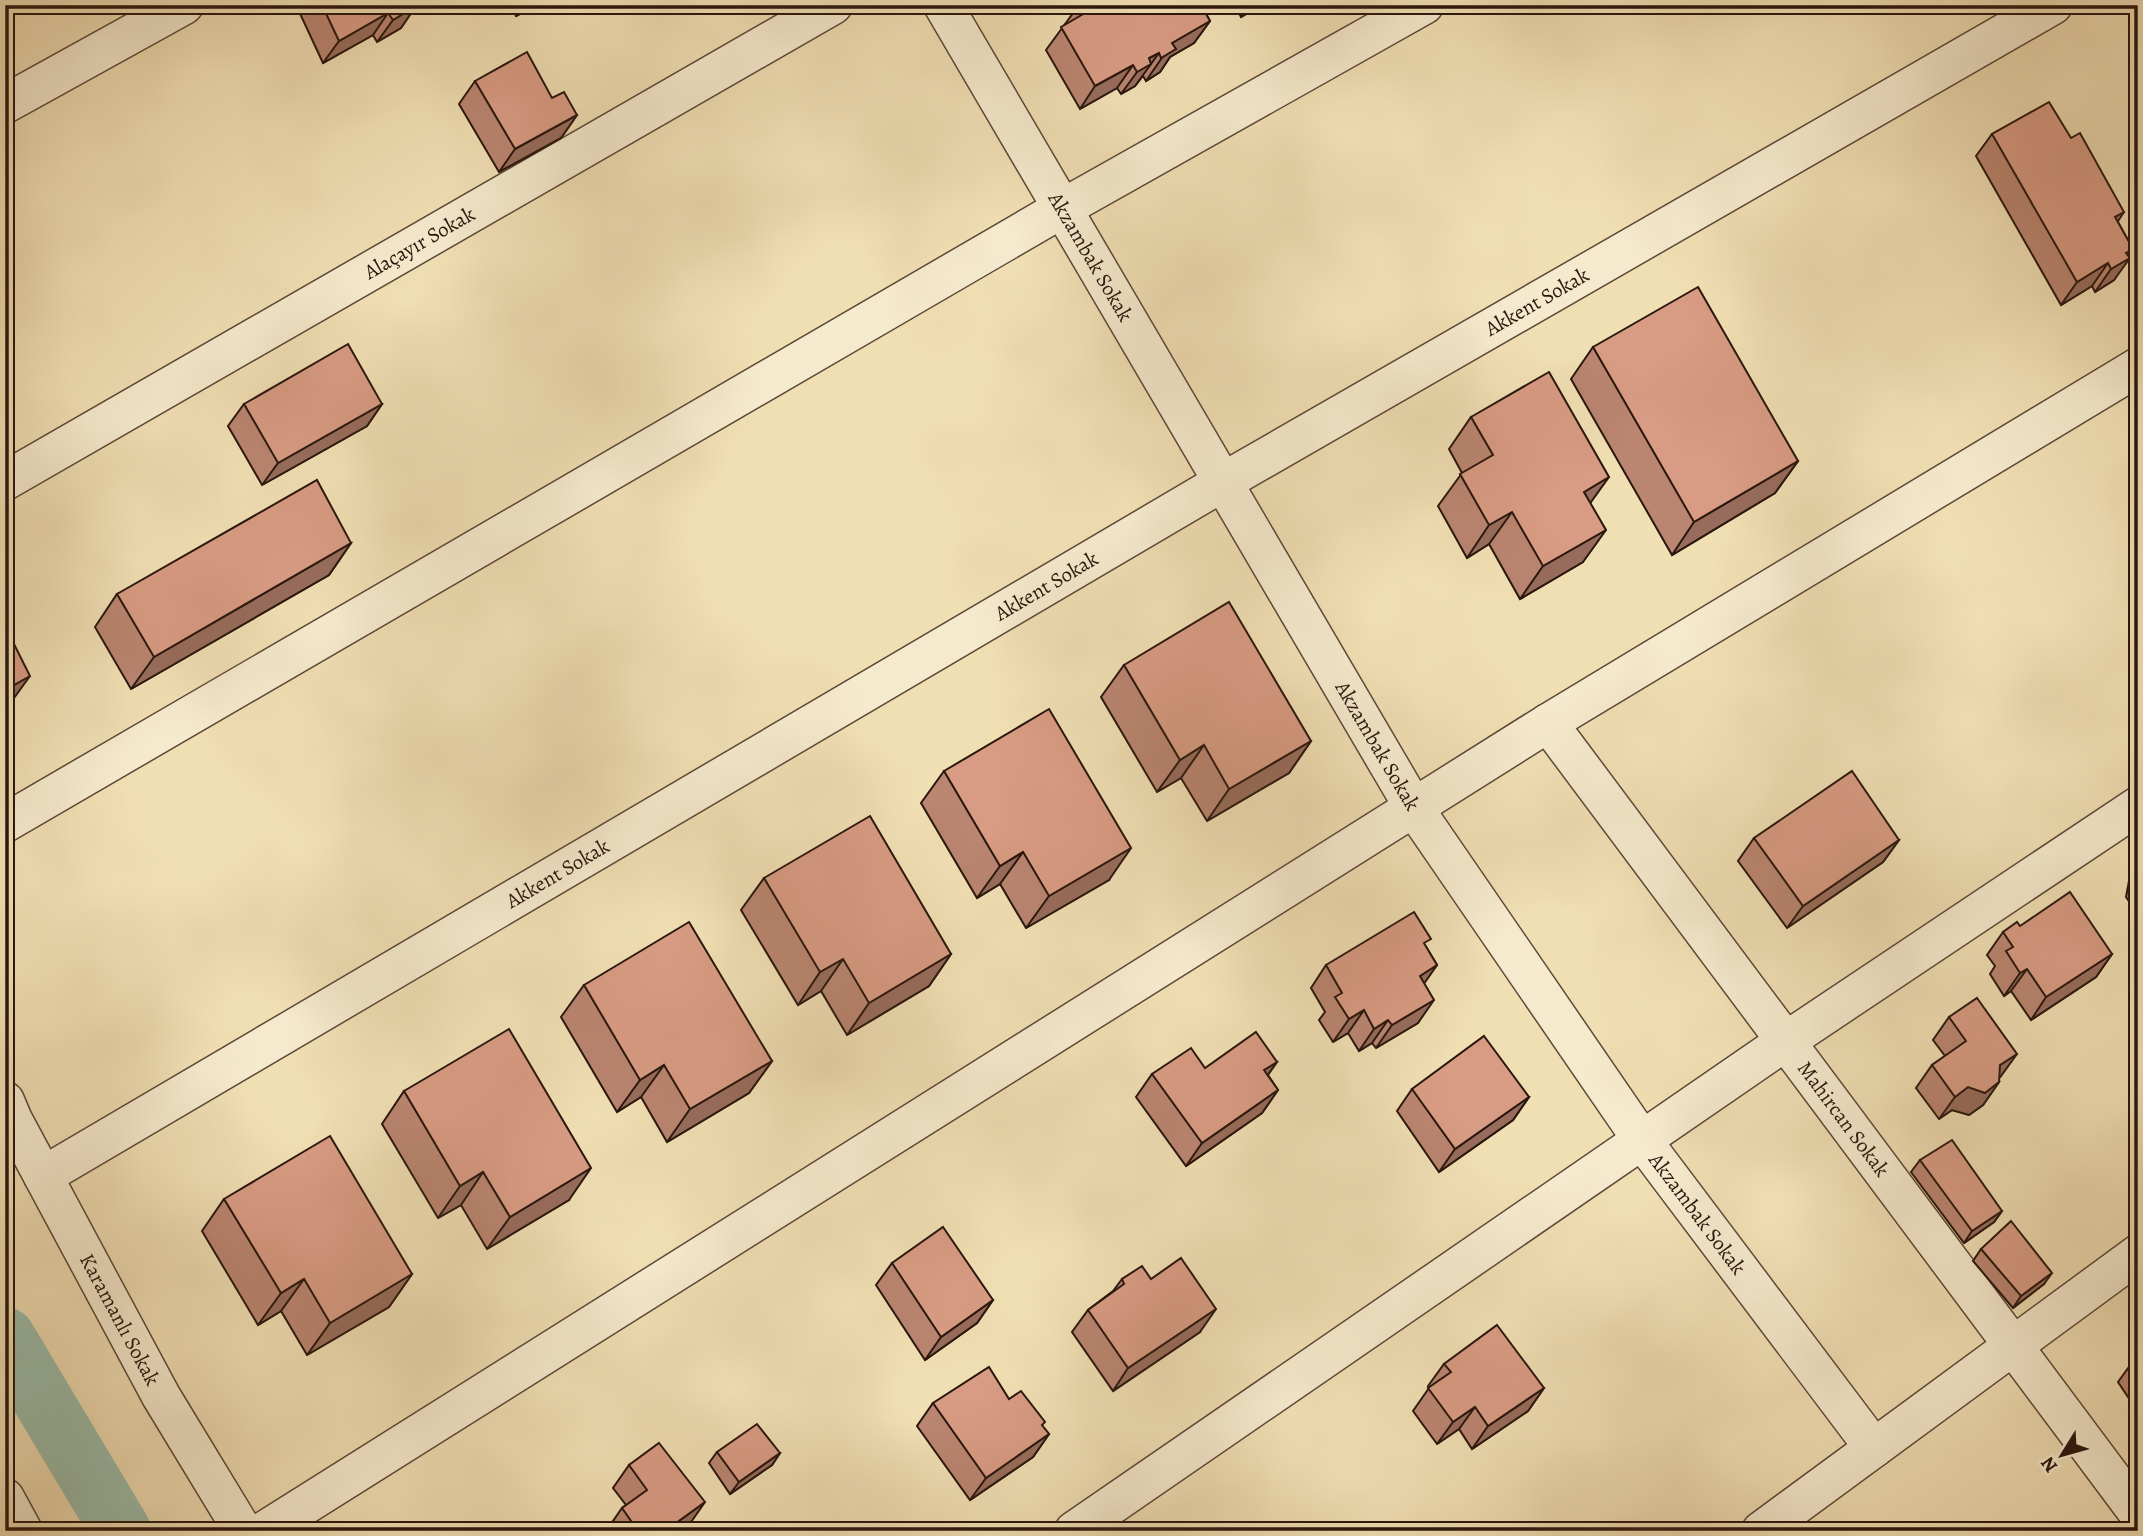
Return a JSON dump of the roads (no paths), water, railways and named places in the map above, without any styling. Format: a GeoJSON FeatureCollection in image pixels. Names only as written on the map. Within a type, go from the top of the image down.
{"type":"FeatureCollection","features":[{"type":"Feature","properties":{"kind":"street"},"geometry":{"type":"LineString","coordinates":[[5,104],[184,5]]}},
{"type":"Feature","properties":{"kind":"street","name":"Alaçayır Sokak"},"geometry":{"type":"LineString","coordinates":[[5,481],[833,5]]}},
{"type":"Feature","properties":{"kind":"street","name":"Akzambak Sokak"},"geometry":{"type":"LineString","coordinates":[[943,5],[1415,808],[1642,1140],[1874,1448]]}},
{"type":"Feature","properties":{"kind":"street"},"geometry":{"type":"LineString","coordinates":[[5,823],[1063,208],[1424,5]]}},
{"type":"Feature","properties":{"kind":"street","name":"Akkent Sokak"},"geometry":{"type":"LineString","coordinates":[[43,1177],[1223,482],[2053,5]]}},
{"type":"Feature","properties":{"kind":"street"},"geometry":{"type":"LineString","coordinates":[[264,1531],[1549,723],[2138,367]]}},
{"type":"Feature","properties":{"kind":"street","name":"Mahircan Sokak"},"geometry":{"type":"LineString","coordinates":[[1549,723],[2138,1513]]}},
{"type":"Feature","properties":{"kind":"street"},"geometry":{"type":"LineString","coordinates":[[1074,1531],[1786,1041],[2138,806]]}},
{"type":"Feature","properties":{"kind":"street","name":"Karamanlı Sokak"},"geometry":{"type":"LineString","coordinates":[[5,1101],[161,1396],[243,1531]]}},
{"type":"Feature","properties":{"kind":"street"},"geometry":{"type":"LineString","coordinates":[[1761,1531],[2138,1254]]}},
{"type":"Feature","properties":{"kind":"street"},"geometry":{"type":"LineString","coordinates":[[5,1498],[23,1531]]}},
{"type":"Feature","properties":{"kind":"waterway"},"geometry":{"type":"LineString","coordinates":[[5,1337],[121,1531]]}}]}
